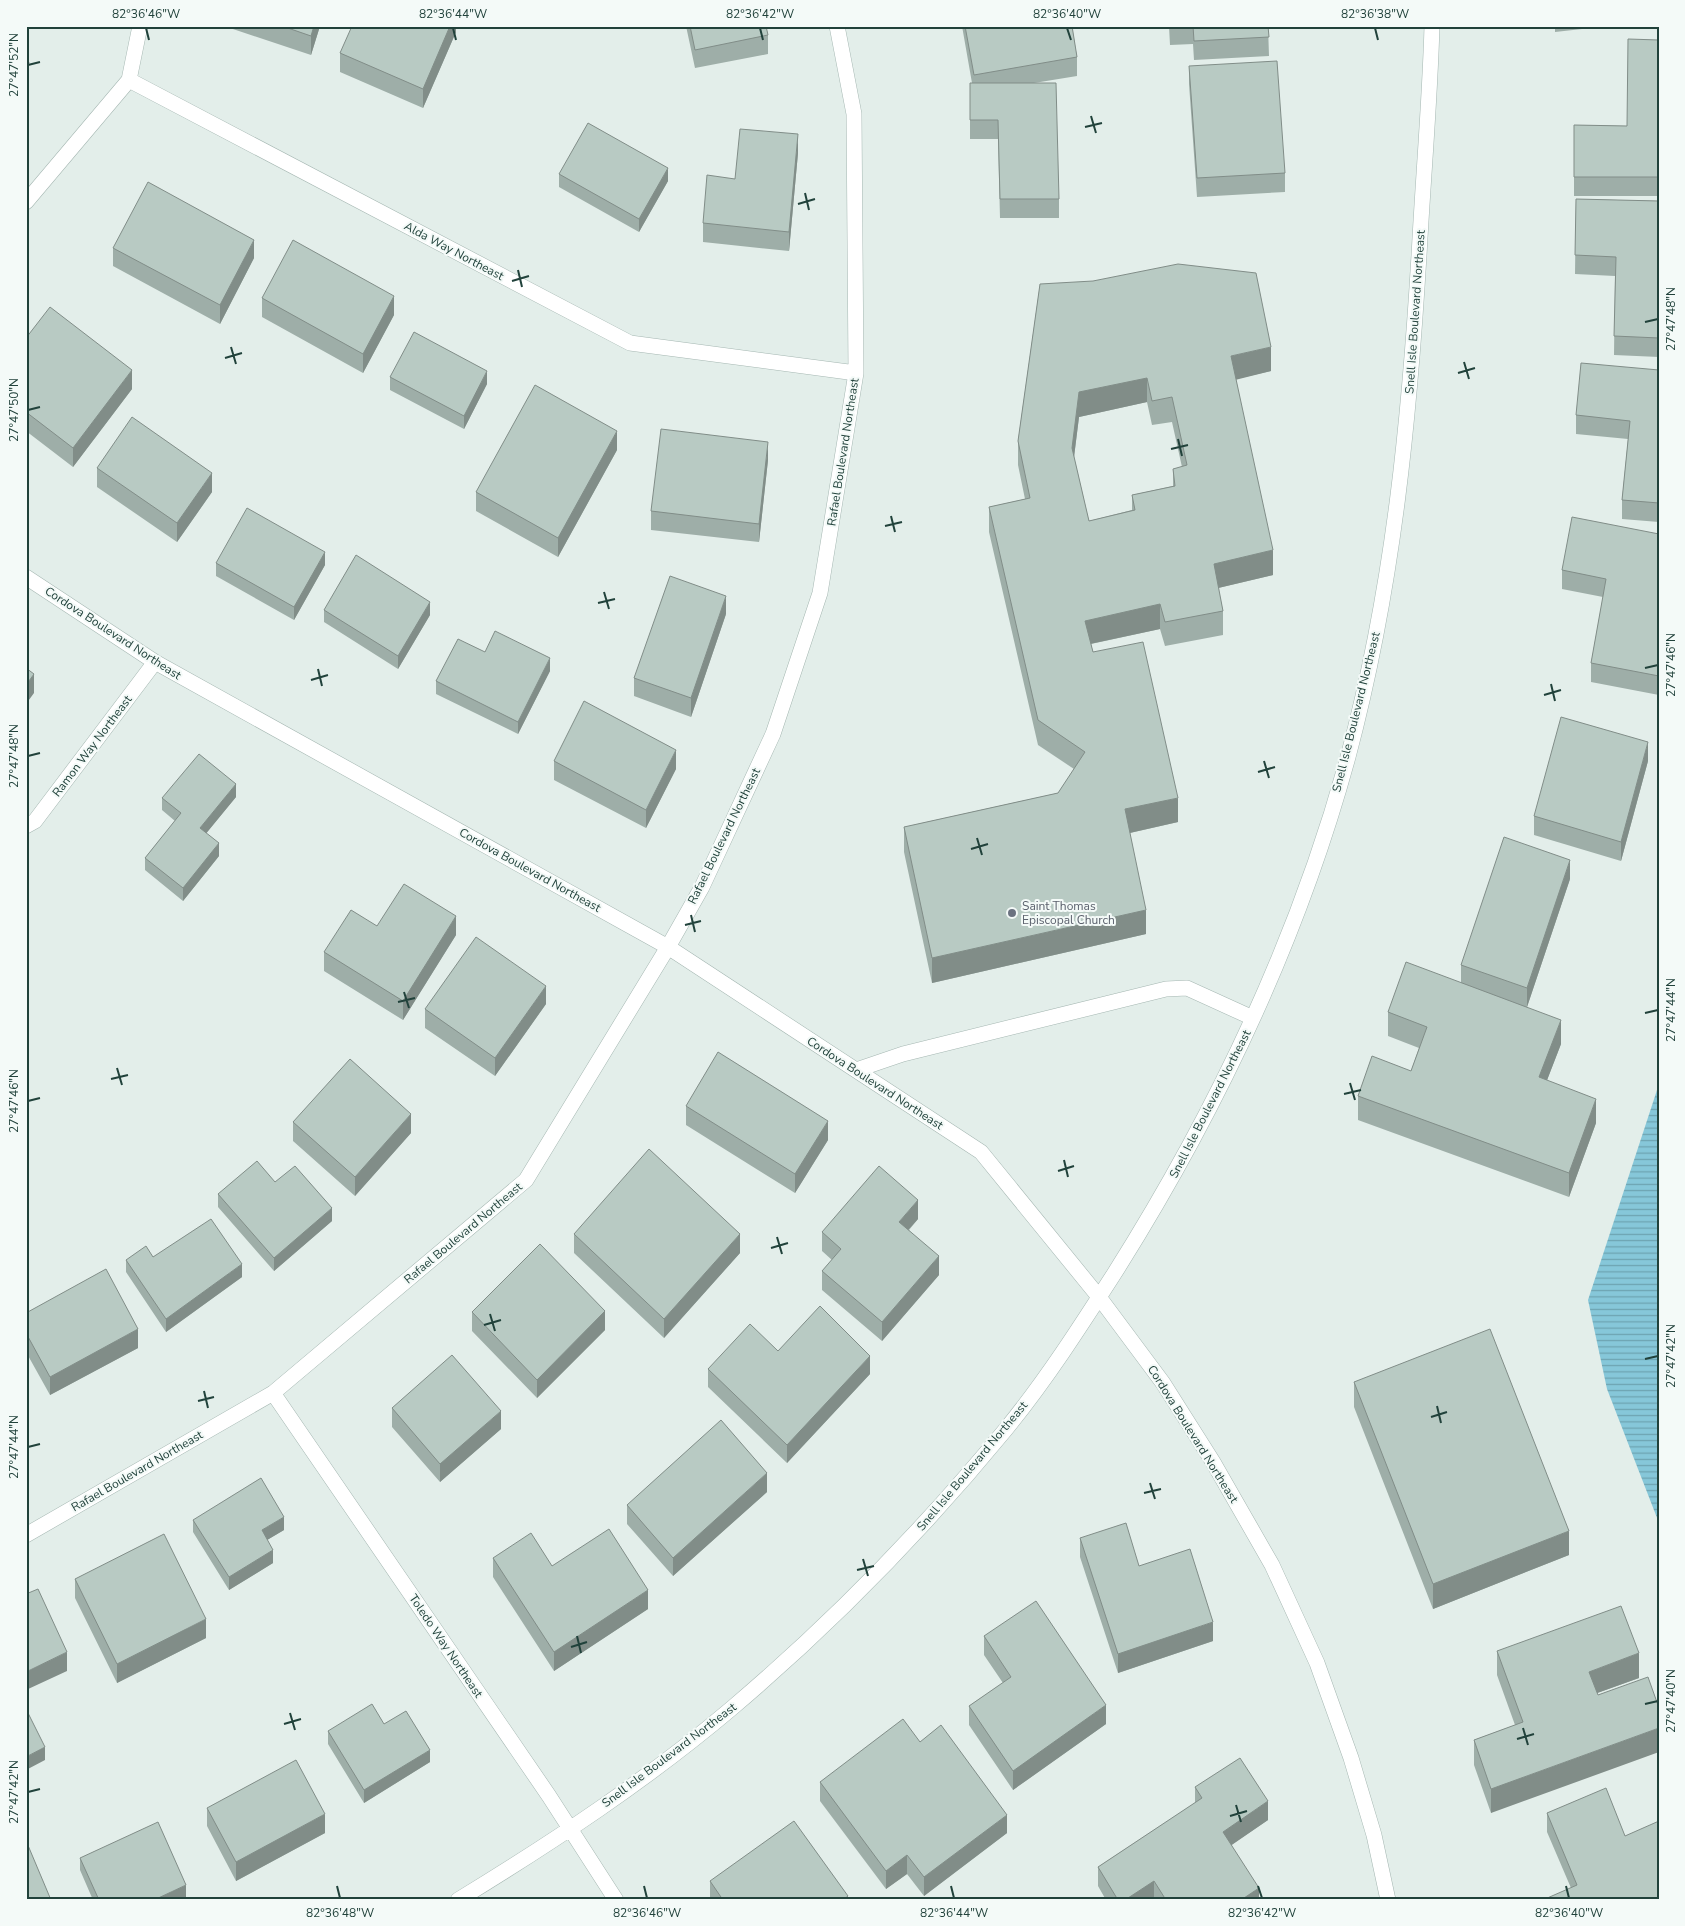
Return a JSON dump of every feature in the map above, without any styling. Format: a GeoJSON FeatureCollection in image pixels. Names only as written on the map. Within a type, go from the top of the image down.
{"type":"FeatureCollection","features":[{"type":"Feature","properties":{"kind":"street"},"geometry":{"type":"LineString","coordinates":[[26,202],[129,80],[140,26]]}},
{"type":"Feature","properties":{"kind":"street","name":"Rafael Boulevard Northeast"},"geometry":{"type":"LineString","coordinates":[[26,1535],[273,1393],[526,1180],[668,947],[702,887],[773,734],[820,593],[856,373],[854,114],[837,26]]}},
{"type":"Feature","properties":{"kind":"street","name":"Snell Isle Boulevard Northeast"},"geometry":{"type":"LineString","coordinates":[[458,1900],[569,1829],[660,1765],[732,1708],[867,1584],[951,1494],[1008,1426],[1058,1360],[1148,1220],[1193,1141],[1253,1018],[1291,926],[1320,844],[1347,758],[1372,650],[1392,547],[1406,439],[1414,338],[1432,26]]}},
{"type":"Feature","properties":{"kind":"street","name":"Alda Way Northeast"},"geometry":{"type":"LineString","coordinates":[[129,80],[630,343],[856,373]]}},
{"type":"Feature","properties":{"kind":"street","name":"Cordova Boulevard Northeast"},"geometry":{"type":"LineString","coordinates":[[26,577],[155,662],[668,947],[981,1152],[1073,1268],[1099,1297],[1163,1382],[1213,1462],[1272,1565],[1317,1663],[1352,1758],[1374,1835],[1388,1900]]}},
{"type":"Feature","properties":{"kind":"street","name":"Ramon Way Northeast"},"geometry":{"type":"LineString","coordinates":[[26,826],[35,822],[155,662]]}},
{"type":"Feature","properties":{"kind":"street"},"geometry":{"type":"LineString","coordinates":[[856,1070],[903,1054],[1166,989],[1187,988],[1253,1018]]}},
{"type":"Feature","properties":{"kind":"street","name":"Toledo Way Northeast"},"geometry":{"type":"LineString","coordinates":[[273,1393],[549,1796],[616,1900]]}},
{"type":"Feature","properties":{"kind":"water"},"geometry":{"type":"Polygon","coordinates":[[[1659,1084],[1659,1523],[1607,1389],[1588,1300],[1659,1084]]]}},
{"type":"Feature","properties":{"kind":"building"},"geometry":{"type":"Polygon","coordinates":[[[282,26],[314,26],[311,36],[282,26]]]}},
{"type":"Feature","properties":{"kind":"building"},"geometry":{"type":"Polygon","coordinates":[[[352,26],[450,26],[423,89],[340,53],[352,26]]]}},
{"type":"Feature","properties":{"kind":"building"},"geometry":{"type":"Polygon","coordinates":[[[690,26],[766,26],[768,35],[695,50],[690,26]]]}},
{"type":"Feature","properties":{"kind":"building"},"geometry":{"type":"Polygon","coordinates":[[[965,26],[1072,26],[1077,57],[974,75],[965,26]]]}},
{"type":"Feature","properties":{"kind":"building"},"geometry":{"type":"Polygon","coordinates":[[[1193,26],[1268,26],[1269,37],[1194,41],[1193,26]]]}},
{"type":"Feature","properties":{"kind":"building"},"geometry":{"type":"Polygon","coordinates":[[[1628,39],[1659,40],[1659,177],[1574,177],[1574,125],[1627,126],[1628,39]]]}},
{"type":"Feature","properties":{"kind":"building"},"geometry":{"type":"Polygon","coordinates":[[[26,61],[29,62],[26,76],[26,61]]]}},
{"type":"Feature","properties":{"kind":"building"},"geometry":{"type":"Polygon","coordinates":[[[1277,61],[1285,173],[1197,178],[1189,66],[1277,61]]]}},
{"type":"Feature","properties":{"kind":"building"},"geometry":{"type":"Polygon","coordinates":[[[970,83],[1056,83],[1059,199],[1000,199],[998,120],[970,120],[970,83]]]}},
{"type":"Feature","properties":{"kind":"building"},"geometry":{"type":"Polygon","coordinates":[[[588,123],[668,168],[639,219],[559,174],[588,123]]]}},
{"type":"Feature","properties":{"kind":"building"},"geometry":{"type":"Polygon","coordinates":[[[740,129],[798,134],[789,232],[703,223],[707,175],[735,179],[740,129]]]}},
{"type":"Feature","properties":{"kind":"building"},"geometry":{"type":"Polygon","coordinates":[[[148,182],[254,240],[220,305],[113,248],[148,182]]]}},
{"type":"Feature","properties":{"kind":"building"},"geometry":{"type":"Polygon","coordinates":[[[1576,199],[1659,201],[1659,338],[1614,336],[1616,257],[1575,255],[1576,199]]]}},
{"type":"Feature","properties":{"kind":"building"},"geometry":{"type":"Polygon","coordinates":[[[293,240],[394,296],[363,354],[262,298],[293,240]]]}},
{"type":"Feature","properties":{"kind":"building"},"geometry":{"type":"Polygon","coordinates":[[[1178,264],[1256,273],[1271,347],[1231,356],[1273,550],[1214,564],[1223,611],[1165,622],[1160,604],[1085,621],[1093,652],[1143,642],[1178,798],[1125,809],[1146,910],[932,958],[904,827],[1058,793],[1085,752],[1038,720],[989,507],[1030,498],[1018,441],[1040,284],[1093,281],[1178,264]],[[1147,378],[1079,392],[1072,448],[1089,521],[1135,510],[1132,495],[1175,486],[1173,469],[1187,465],[1172,397],[1152,401],[1147,378]]]}},
{"type":"Feature","properties":{"kind":"building"},"geometry":{"type":"Polygon","coordinates":[[[50,307],[132,370],[73,448],[26,412],[26,338],[50,307]]]}},
{"type":"Feature","properties":{"kind":"building"},"geometry":{"type":"Polygon","coordinates":[[[414,332],[487,371],[464,416],[390,377],[414,332]]]}},
{"type":"Feature","properties":{"kind":"building"},"geometry":{"type":"Polygon","coordinates":[[[1581,363],[1659,370],[1659,503],[1622,500],[1630,421],[1576,415],[1581,363]]]}},
{"type":"Feature","properties":{"kind":"building"},"geometry":{"type":"Polygon","coordinates":[[[535,385],[617,431],[558,538],[476,492],[535,385]]]}},
{"type":"Feature","properties":{"kind":"building"},"geometry":{"type":"Polygon","coordinates":[[[132,417],[212,473],[177,523],[97,468],[132,417]]]}},
{"type":"Feature","properties":{"kind":"building"},"geometry":{"type":"Polygon","coordinates":[[[661,429],[768,442],[759,524],[651,511],[661,429]]]}},
{"type":"Feature","properties":{"kind":"building"},"geometry":{"type":"Polygon","coordinates":[[[247,508],[325,552],[294,607],[216,563],[247,508]]]}},
{"type":"Feature","properties":{"kind":"building"},"geometry":{"type":"Polygon","coordinates":[[[1572,517],[1659,534],[1659,676],[1591,663],[1606,579],[1562,570],[1572,517]]]}},
{"type":"Feature","properties":{"kind":"building"},"geometry":{"type":"Polygon","coordinates":[[[356,555],[430,602],[398,656],[324,610],[356,555]]]}},
{"type":"Feature","properties":{"kind":"building"},"geometry":{"type":"Polygon","coordinates":[[[670,576],[726,596],[691,698],[634,678],[670,576]]]}},
{"type":"Feature","properties":{"kind":"building"},"geometry":{"type":"Polygon","coordinates":[[[495,631],[550,658],[518,722],[436,681],[458,639],[485,652],[495,631]]]}},
{"type":"Feature","properties":{"kind":"building"},"geometry":{"type":"Polygon","coordinates":[[[26,668],[34,674],[26,685],[26,668]]]}},
{"type":"Feature","properties":{"kind":"building"},"geometry":{"type":"Polygon","coordinates":[[[584,701],[676,750],[646,810],[554,761],[584,701]]]}},
{"type":"Feature","properties":{"kind":"building"},"geometry":{"type":"Polygon","coordinates":[[[1561,717],[1648,742],[1621,842],[1534,816],[1561,717]]]}},
{"type":"Feature","properties":{"kind":"building"},"geometry":{"type":"Polygon","coordinates":[[[199,754],[236,784],[200,828],[219,843],[183,888],[145,858],[181,813],[162,798],[199,754]]]}},
{"type":"Feature","properties":{"kind":"building"},"geometry":{"type":"Polygon","coordinates":[[[1504,837],[1570,860],[1527,988],[1461,965],[1504,837]]]}},
{"type":"Feature","properties":{"kind":"building"},"geometry":{"type":"Polygon","coordinates":[[[404,884],[456,916],[403,1001],[324,952],[351,910],[377,926],[404,884]]]}},
{"type":"Feature","properties":{"kind":"building"},"geometry":{"type":"Polygon","coordinates":[[[476,937],[546,986],[495,1058],[425,1009],[476,937]]]}},
{"type":"Feature","properties":{"kind":"building"},"geometry":{"type":"Polygon","coordinates":[[[1406,962],[1561,1020],[1539,1077],[1596,1099],[1569,1173],[1358,1096],[1372,1056],[1411,1071],[1427,1027],[1388,1012],[1406,962]]]}},
{"type":"Feature","properties":{"kind":"building"},"geometry":{"type":"Polygon","coordinates":[[[718,1052],[828,1121],[795,1174],[686,1106],[718,1052]]]}},
{"type":"Feature","properties":{"kind":"building"},"geometry":{"type":"Polygon","coordinates":[[[350,1059],[411,1114],[355,1177],[293,1122],[350,1059]]]}},
{"type":"Feature","properties":{"kind":"building"},"geometry":{"type":"Polygon","coordinates":[[[649,1149],[740,1234],[664,1319],[574,1234],[649,1149]]]}},
{"type":"Feature","properties":{"kind":"building"},"geometry":{"type":"Polygon","coordinates":[[[257,1161],[275,1182],[295,1166],[332,1208],[274,1258],[218,1194],[257,1161]]]}},
{"type":"Feature","properties":{"kind":"building"},"geometry":{"type":"Polygon","coordinates":[[[879,1166],[918,1200],[899,1222],[939,1256],[882,1322],[822,1271],[841,1249],[822,1232],[879,1166]]]}},
{"type":"Feature","properties":{"kind":"building"},"geometry":{"type":"Polygon","coordinates":[[[211,1219],[242,1264],[166,1319],[126,1260],[146,1246],[153,1257],[211,1219]]]}},
{"type":"Feature","properties":{"kind":"building"},"geometry":{"type":"Polygon","coordinates":[[[540,1244],[605,1311],[537,1380],[472,1312],[540,1244]]]}},
{"type":"Feature","properties":{"kind":"building"},"geometry":{"type":"Polygon","coordinates":[[[106,1269],[138,1329],[50,1377],[26,1333],[26,1313],[106,1269]]]}},
{"type":"Feature","properties":{"kind":"building"},"geometry":{"type":"Polygon","coordinates":[[[820,1306],[870,1356],[787,1445],[708,1369],[750,1324],[778,1351],[820,1306]]]}},
{"type":"Feature","properties":{"kind":"building"},"geometry":{"type":"Polygon","coordinates":[[[1490,1329],[1569,1531],[1433,1584],[1354,1382],[1490,1329]]]}},
{"type":"Feature","properties":{"kind":"building"},"geometry":{"type":"Polygon","coordinates":[[[452,1355],[501,1411],[440,1464],[392,1408],[452,1355]]]}},
{"type":"Feature","properties":{"kind":"building"},"geometry":{"type":"Polygon","coordinates":[[[721,1420],[767,1473],[673,1558],[627,1505],[721,1420]]]}},
{"type":"Feature","properties":{"kind":"building"},"geometry":{"type":"Polygon","coordinates":[[[261,1478],[284,1517],[262,1530],[273,1550],[229,1577],[193,1520],[261,1478]]]}},
{"type":"Feature","properties":{"kind":"building"},"geometry":{"type":"Polygon","coordinates":[[[1126,1523],[1139,1566],[1190,1549],[1213,1622],[1118,1654],[1080,1538],[1126,1523]]]}},
{"type":"Feature","properties":{"kind":"building"},"geometry":{"type":"Polygon","coordinates":[[[609,1529],[648,1590],[554,1652],[493,1558],[531,1533],[552,1566],[609,1529]]]}},
{"type":"Feature","properties":{"kind":"building"},"geometry":{"type":"Polygon","coordinates":[[[164,1534],[206,1619],[117,1664],[75,1579],[164,1534]]]}},
{"type":"Feature","properties":{"kind":"building"},"geometry":{"type":"Polygon","coordinates":[[[38,1589],[67,1652],[26,1672],[26,1594],[38,1589]]]}},
{"type":"Feature","properties":{"kind":"building"},"geometry":{"type":"Polygon","coordinates":[[[1036,1601],[1106,1705],[1013,1771],[969,1706],[1011,1677],[984,1636],[1036,1601]]]}},
{"type":"Feature","properties":{"kind":"building"},"geometry":{"type":"Polygon","coordinates":[[[1621,1606],[1639,1653],[1589,1672],[1598,1695],[1648,1677],[1659,1708],[1659,1728],[1491,1789],[1474,1740],[1523,1722],[1497,1651],[1621,1606]]]}},
{"type":"Feature","properties":{"kind":"building"},"geometry":{"type":"Polygon","coordinates":[[[372,1704],[384,1724],[406,1711],[430,1750],[364,1790],[328,1731],[372,1704]]]}},
{"type":"Feature","properties":{"kind":"building"},"geometry":{"type":"Polygon","coordinates":[[[26,1709],[45,1747],[26,1757],[26,1709]]]}},
{"type":"Feature","properties":{"kind":"building"},"geometry":{"type":"Polygon","coordinates":[[[903,1719],[920,1742],[941,1725],[1007,1815],[924,1877],[907,1855],[886,1871],[820,1782],[903,1719]]]}},
{"type":"Feature","properties":{"kind":"building"},"geometry":{"type":"Polygon","coordinates":[[[1240,1758],[1268,1801],[1223,1832],[1259,1888],[1241,1900],[1166,1900],[1154,1881],[1125,1900],[1118,1900],[1098,1867],[1202,1798],[1195,1787],[1240,1758]]]}},
{"type":"Feature","properties":{"kind":"building"},"geometry":{"type":"Polygon","coordinates":[[[296,1760],[325,1814],[236,1862],[207,1808],[296,1760]]]}},
{"type":"Feature","properties":{"kind":"building"},"geometry":{"type":"Polygon","coordinates":[[[1606,1788],[1625,1836],[1659,1821],[1659,1900],[1545,1900],[1577,1885],[1547,1813],[1606,1788]]]}},
{"type":"Feature","properties":{"kind":"building"},"geometry":{"type":"Polygon","coordinates":[[[794,1821],[848,1896],[843,1900],[723,1900],[710,1881],[794,1821]]]}},
{"type":"Feature","properties":{"kind":"building"},"geometry":{"type":"Polygon","coordinates":[[[158,1822],[186,1885],[154,1900],[99,1900],[80,1858],[158,1822]]]}},
{"type":"Feature","properties":{"kind":"building"},"geometry":{"type":"Polygon","coordinates":[[[27,1843],[51,1900],[26,1900],[27,1843]]]}},
{"type":"Feature","properties":{"kind":"place","name":"Saint Thomas Episcopal Church"},"geometry":{"type":"Point","coordinates":[1012,913]}}]}
